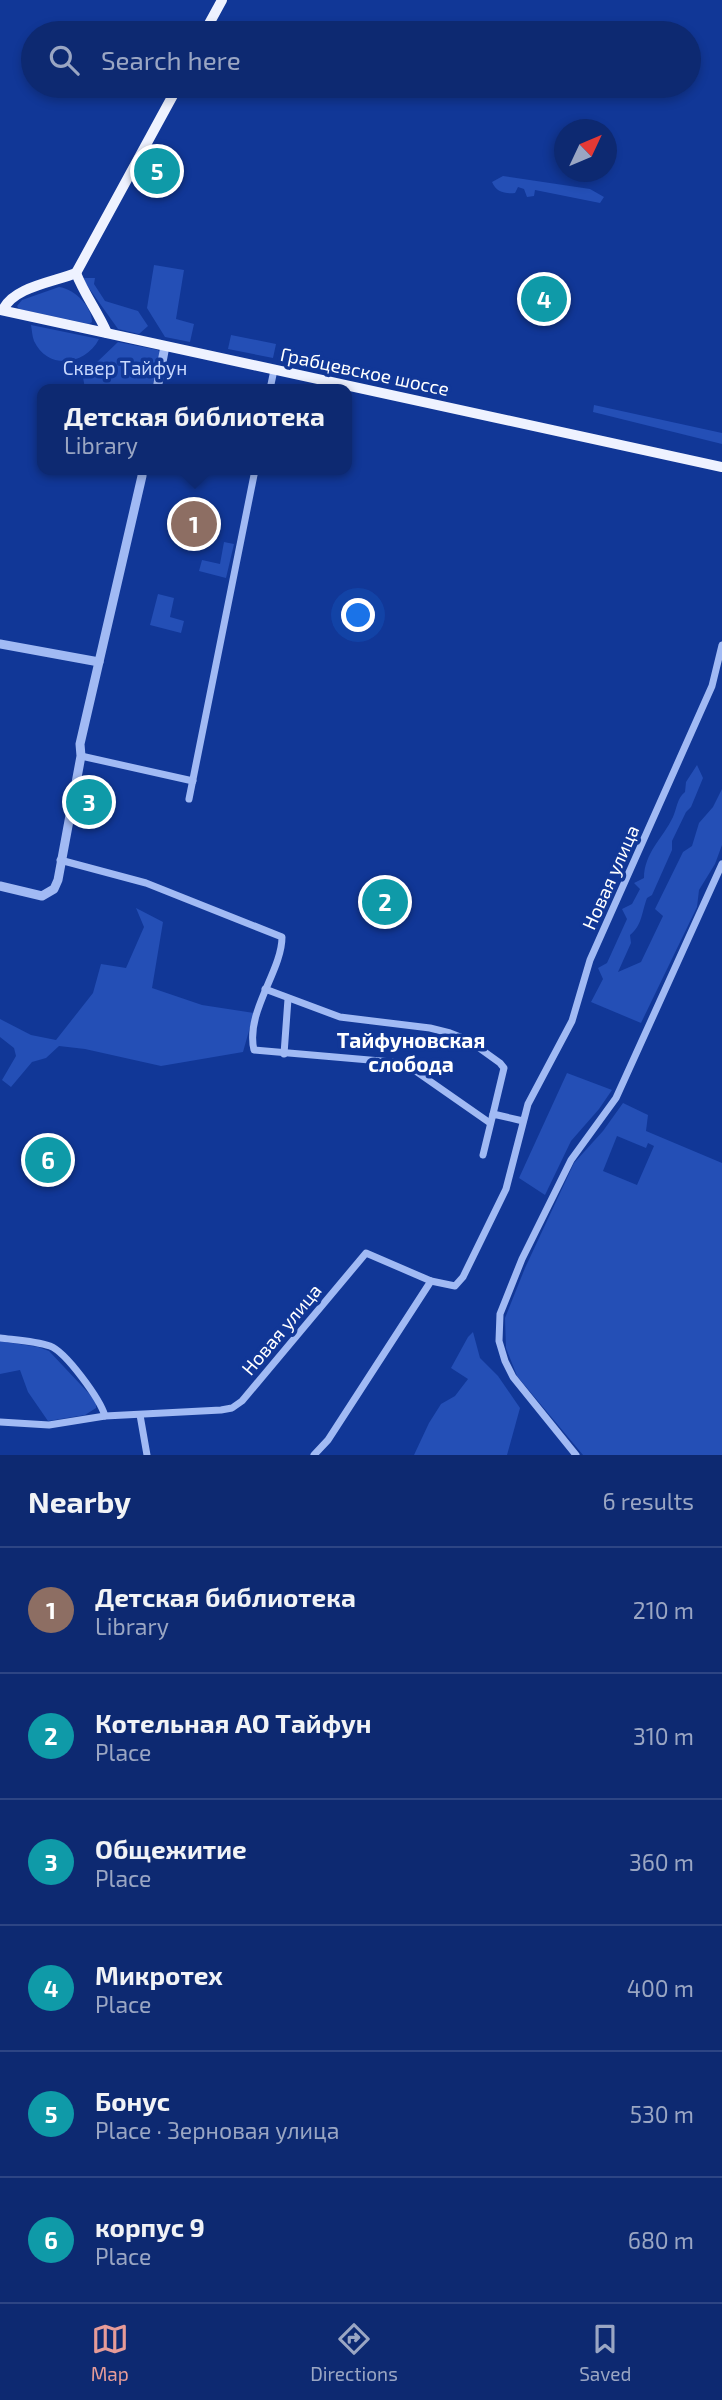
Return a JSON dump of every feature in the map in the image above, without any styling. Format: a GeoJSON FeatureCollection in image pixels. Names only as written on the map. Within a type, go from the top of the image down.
{"type":"FeatureCollection","features":[{"type":"Feature","properties":{"kind":"main road"},"geometry":{"type":"LineString","coordinates":[[211,21],[222,0]]}},
{"type":"Feature","properties":{"kind":"main road"},"geometry":{"type":"LineString","coordinates":[[1,310],[19,294],[76,273],[171,98]]}},
{"type":"Feature","properties":{"kind":"main road"},"geometry":{"type":"LineString","coordinates":[[76,273],[107,334]]}},
{"type":"Feature","properties":{"kind":"main road"},"geometry":{"type":"LineString","coordinates":[[56,281],[75,284],[90,301]]}},
{"type":"Feature","properties":{"kind":"main road","name":"Грабцевское шоссе"},"geometry":{"type":"LineString","coordinates":[[1,310],[339,384]]}},
{"type":"Feature","properties":{"kind":"main road","name":"Грабцевское шоссе"},"geometry":{"type":"LineString","coordinates":[[352,387],[722,467]]}},
{"type":"Feature","properties":{"kind":"street"},"geometry":{"type":"LineString","coordinates":[[158,384],[165,346]]}},
{"type":"Feature","properties":{"kind":"street"},"geometry":{"type":"LineString","coordinates":[[271,384],[274,370]]}},
{"type":"Feature","properties":{"kind":"street"},"geometry":{"type":"LineString","coordinates":[[0,886],[43,896],[50,892],[58,880],[81,756],[80,744],[142,475]]}},
{"type":"Feature","properties":{"kind":"street"},"geometry":{"type":"LineString","coordinates":[[189,799],[254,475]]}},
{"type":"Feature","properties":{"kind":"street"},"geometry":{"type":"LineString","coordinates":[[0,644],[99,662]]}},
{"type":"Feature","properties":{"kind":"street","name":"Новая улица"},"geometry":{"type":"LineString","coordinates":[[0,1422],[49,1425],[105,1416],[232,1408],[242,1401],[366,1252],[431,1281],[455,1286],[463,1277],[506,1189],[523,1121],[539,1081],[572,1021],[590,960],[707,699],[722,645]]}},
{"type":"Feature","properties":{"kind":"street"},"geometry":{"type":"LineString","coordinates":[[81,756],[193,781]]}},
{"type":"Feature","properties":{"kind":"street"},"geometry":{"type":"LineString","coordinates":[[60,860],[142,882],[282,937],[251,1039],[254,1050],[404,1063],[490,1123]]}},
{"type":"Feature","properties":{"kind":"street"},"geometry":{"type":"LineString","coordinates":[[576,1455],[513,1377],[499,1341],[500,1314],[522,1259],[570,1160],[617,1098],[722,864]]}},
{"type":"Feature","properties":{"kind":"street"},"geometry":{"type":"LineString","coordinates":[[265,989],[340,1017],[430,1028],[468,1040],[500,1063],[503,1068],[483,1155]]}},
{"type":"Feature","properties":{"kind":"street"},"geometry":{"type":"LineString","coordinates":[[284,1054],[288,999]]}},
{"type":"Feature","properties":{"kind":"street"},"geometry":{"type":"LineString","coordinates":[[493,1114],[523,1121]]}},
{"type":"Feature","properties":{"kind":"street"},"geometry":{"type":"LineString","coordinates":[[314,1455],[328,1440],[431,1281]]}},
{"type":"Feature","properties":{"kind":"street"},"geometry":{"type":"LineString","coordinates":[[0,1338],[52,1347],[93,1390],[102,1403],[105,1416]]}},
{"type":"Feature","properties":{"kind":"street"},"geometry":{"type":"LineString","coordinates":[[140,1415],[147,1455]]}},
{"type":"Feature","properties":{"kind":"green space"},"geometry":{"type":"Polygon","coordinates":[[[503,176],[590,189],[604,197],[600,203],[535,190],[534,196],[527,197],[524,189],[518,187],[515,193],[504,193],[492,182],[503,176]]]}},
{"type":"Feature","properties":{"kind":"green space"},"geometry":{"type":"Polygon","coordinates":[[[154,265],[184,270],[176,319],[194,324],[190,342],[165,337],[147,308],[154,265]]]}},
{"type":"Feature","properties":{"kind":"green space"},"geometry":{"type":"Polygon","coordinates":[[[84,278],[95,278],[94,284],[105,301],[138,311],[148,326],[139,334],[118,329],[84,278]]]}},
{"type":"Feature","properties":{"kind":"green space"},"geometry":{"type":"Polygon","coordinates":[[[59,287],[71,291],[82,300],[89,310],[92,322],[89,324],[19,309],[17,306],[22,300],[59,287]]]}},
{"type":"Feature","properties":{"kind":"green space"},"geometry":{"type":"Polygon","coordinates":[[[31,325],[99,339],[93,348],[76,359],[57,360],[40,351],[34,341],[31,325]]]}},
{"type":"Feature","properties":{"kind":"green space"},"geometry":{"type":"Polygon","coordinates":[[[231,335],[276,344],[273,358],[228,349],[231,335]]]}},
{"type":"Feature","properties":{"kind":"green space","name":"Сквер Тайфун"},"geometry":{"type":"Polygon","coordinates":[[[118,342],[158,350],[160,353],[155,384],[84,384],[82,371],[95,364],[118,342]]]}},
{"type":"Feature","properties":{"kind":"green space"},"geometry":{"type":"Polygon","coordinates":[[[594,405],[722,433],[722,444],[593,412],[594,405]]]}},
{"type":"Feature","properties":{"kind":"green space"},"geometry":{"type":"Polygon","coordinates":[[[224,542],[234,544],[226,578],[199,571],[202,560],[220,564],[224,542]]]}},
{"type":"Feature","properties":{"kind":"green space"},"geometry":{"type":"Polygon","coordinates":[[[158,594],[174,598],[170,617],[184,621],[181,633],[150,625],[158,594]]]}},
{"type":"Feature","properties":{"kind":"green space"},"geometry":{"type":"Polygon","coordinates":[[[697,765],[703,778],[672,841],[672,850],[652,895],[647,898],[639,923],[630,935],[631,943],[618,972],[641,962],[663,916],[655,909],[683,852],[692,846],[699,823],[713,807],[722,789],[722,845],[715,864],[699,890],[697,907],[641,1023],[591,1002],[603,979],[598,968],[607,963],[627,919],[622,909],[632,904],[640,889],[634,883],[644,878],[647,861],[673,817],[685,792],[686,782],[697,765]]]}},
{"type":"Feature","properties":{"kind":"green space"},"geometry":{"type":"Polygon","coordinates":[[[136,908],[163,922],[152,988],[202,1005],[254,1013],[243,1052],[161,1066],[59,1046],[46,1058],[32,1062],[11,1087],[2,1080],[16,1056],[14,1048],[0,1037],[0,1019],[31,1035],[56,1040],[93,993],[101,964],[126,968],[144,927],[136,908]]]}},
{"type":"Feature","properties":{"kind":"green space"},"geometry":{"type":"Polygon","coordinates":[[[567,1073],[612,1090],[571,1141],[545,1195],[519,1178],[567,1073]]]}},
{"type":"Feature","properties":{"kind":"green space"},"geometry":{"type":"Polygon","coordinates":[[[623,1103],[648,1115],[646,1131],[722,1163],[722,1455],[583,1455],[517,1376],[506,1348],[505,1318],[525,1268],[574,1163],[603,1131],[623,1103]],[[617,1136],[603,1171],[637,1185],[654,1146],[648,1143],[646,1148],[617,1136]]]}},
{"type":"Feature","properties":{"kind":"green space"},"geometry":{"type":"Polygon","coordinates":[[[473,1332],[480,1358],[498,1376],[520,1408],[507,1455],[414,1455],[441,1404],[455,1396],[468,1379],[451,1368],[473,1332]]]}},
{"type":"Feature","properties":{"kind":"green space"},"geometry":{"type":"Polygon","coordinates":[[[0,1341],[49,1351],[96,1401],[96,1408],[85,1415],[48,1421],[28,1392],[20,1370],[0,1374],[0,1341]]]}},
{"type":"Feature","properties":{"kind":"place","name":"Бонус"},"geometry":{"type":"Point","coordinates":[157,171]}},
{"type":"Feature","properties":{"kind":"place","name":"Микротех"},"geometry":{"type":"Point","coordinates":[544,299]}},
{"type":"Feature","properties":{"kind":"place","name":"Детская библиотека"},"geometry":{"type":"Point","coordinates":[194,524]}},
{"type":"Feature","properties":{"kind":"place","name":"Общежитие"},"geometry":{"type":"Point","coordinates":[89,802]}},
{"type":"Feature","properties":{"kind":"place","name":"Котельная АО Тайфун"},"geometry":{"type":"Point","coordinates":[385,902]}},
{"type":"Feature","properties":{"kind":"place","name":"корпус 9"},"geometry":{"type":"Point","coordinates":[48,1160]}},
{"type":"Feature","properties":{"kind":"district","name":"Тайфуновская слобода"},"geometry":{"type":"Point","coordinates":[411,1051]}}]}
